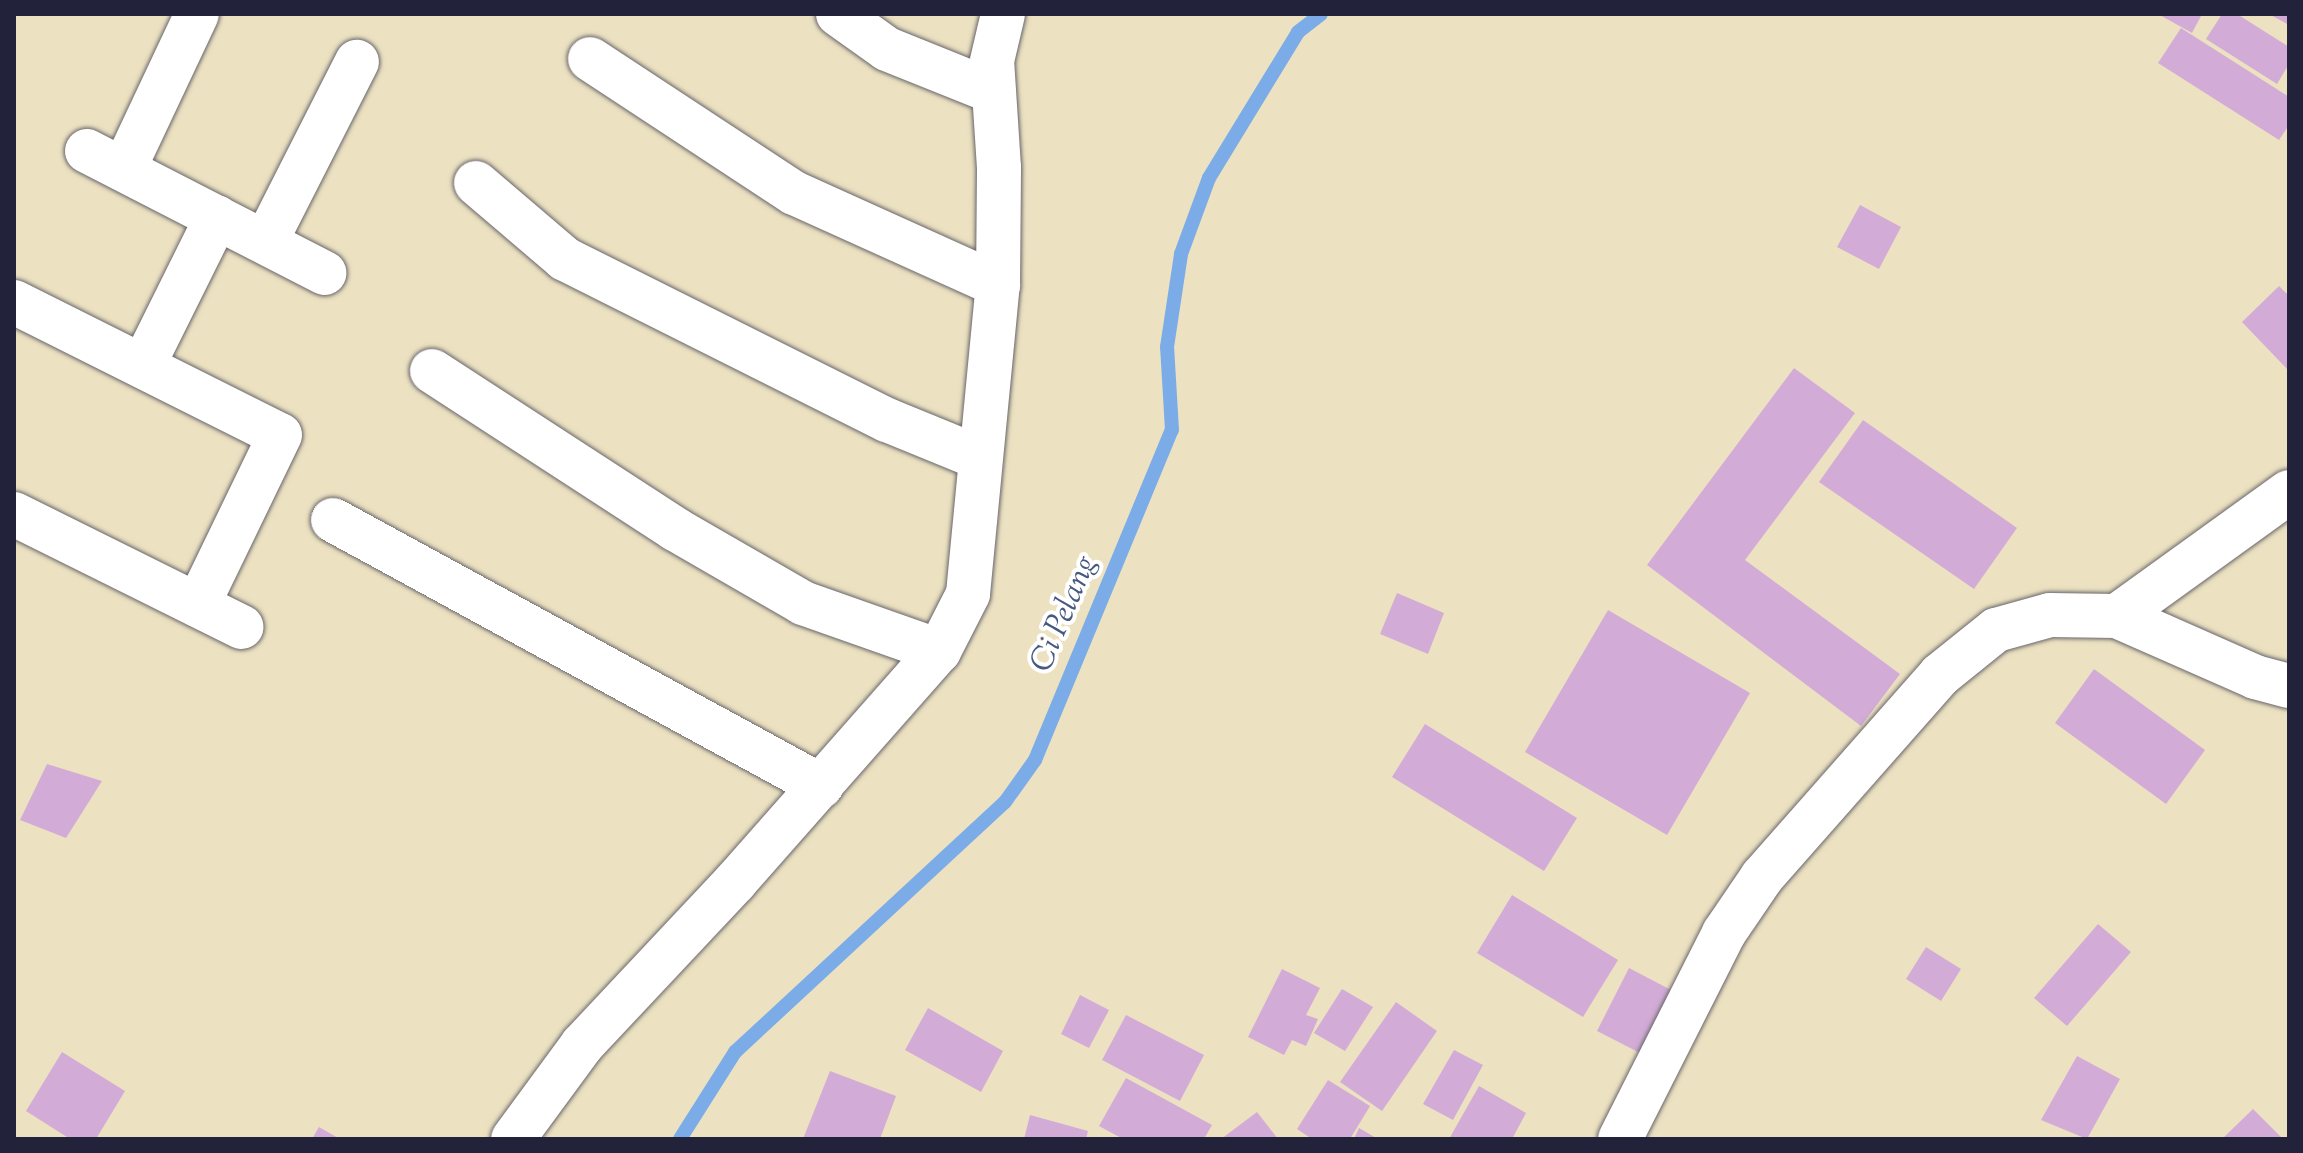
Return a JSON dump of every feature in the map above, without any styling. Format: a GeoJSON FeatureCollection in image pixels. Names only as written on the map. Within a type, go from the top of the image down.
{"type":"FeatureCollection","features":[{"type":"Feature","properties":{"kind":"street"},"geometry":{"type":"LineString","coordinates":[[197,14],[105,160],[324,273]]}},
{"type":"Feature","properties":{"kind":"street"},"geometry":{"type":"LineString","coordinates":[[838,14],[887,49],[994,92]]}},
{"type":"Feature","properties":{"kind":"street"},"geometry":{"type":"LineString","coordinates":[[513,1139],[582,1045],[821,786],[939,651],[968,594],[998,285],[992,61],[1003,14]]}},
{"type":"Feature","properties":{"kind":"street"},"geometry":{"type":"LineString","coordinates":[[590,59],[794,193],[998,285]]}},
{"type":"Feature","properties":{"kind":"street"},"geometry":{"type":"LineString","coordinates":[[266,241],[357,62]]}},
{"type":"Feature","properties":{"kind":"street"},"geometry":{"type":"LineString","coordinates":[[476,183],[565,259],[887,420],[980,458]]}},
{"type":"Feature","properties":{"kind":"street"},"geometry":{"type":"LineString","coordinates":[[143,366],[217,217]]}},
{"type":"Feature","properties":{"kind":"street"},"geometry":{"type":"LineString","coordinates":[[14,302],[280,435],[198,605]]}},
{"type":"Feature","properties":{"kind":"street"},"geometry":{"type":"LineString","coordinates":[[432,371],[675,529],[803,603],[939,651]]}},
{"type":"Feature","properties":{"kind":"street"},"geometry":{"type":"LineString","coordinates":[[2117,616],[2289,492]]}},
{"type":"Feature","properties":{"kind":"street"},"geometry":{"type":"LineString","coordinates":[[14,514],[242,627]]}},
{"type":"Feature","properties":{"kind":"street"},"geometry":{"type":"LineString","coordinates":[[333,520],[821,786]]}},
{"type":"Feature","properties":{"kind":"street"},"geometry":{"type":"LineString","coordinates":[[1620,1139],[1724,933],[1762,877],[1940,675],[1996,630],[2050,615],[2117,616],[2255,677],[2289,686]]}},
{"type":"Feature","properties":{"kind":"building"},"geometry":{"type":"Polygon","coordinates":[[[2158,14],[2202,14],[2192,33],[2158,14]]]}},
{"type":"Feature","properties":{"kind":"building"},"geometry":{"type":"Polygon","coordinates":[[[2222,14],[2237,14],[2289,47],[2289,64],[2277,84],[2206,39],[2222,14]]]}},
{"type":"Feature","properties":{"kind":"building"},"geometry":{"type":"Polygon","coordinates":[[[2269,14],[2289,14],[2289,25],[2269,14]]]}},
{"type":"Feature","properties":{"kind":"building"},"geometry":{"type":"Polygon","coordinates":[[[2181,28],[2289,97],[2289,125],[2279,140],[2158,63],[2181,28]]]}},
{"type":"Feature","properties":{"kind":"building"},"geometry":{"type":"Polygon","coordinates":[[[1860,205],[1901,227],[1879,269],[1837,247],[1860,205]]]}},
{"type":"Feature","properties":{"kind":"building"},"geometry":{"type":"Polygon","coordinates":[[[2279,286],[2289,296],[2289,371],[2242,322],[2279,286]]]}},
{"type":"Feature","properties":{"kind":"building"},"geometry":{"type":"Polygon","coordinates":[[[1794,368],[1855,413],[1745,560],[1900,674],[1861,726],[1647,565],[1794,368]]]}},
{"type":"Feature","properties":{"kind":"building"},"geometry":{"type":"Polygon","coordinates":[[[1863,420],[2017,528],[1974,589],[1819,482],[1863,420]]]}},
{"type":"Feature","properties":{"kind":"building"},"geometry":{"type":"Polygon","coordinates":[[[1397,593],[1444,613],[1428,654],[1380,634],[1397,593]]]}},
{"type":"Feature","properties":{"kind":"building"},"geometry":{"type":"Polygon","coordinates":[[[1608,610],[1750,693],[1667,835],[1525,752],[1608,610]]]}},
{"type":"Feature","properties":{"kind":"building"},"geometry":{"type":"Polygon","coordinates":[[[2094,669],[2205,750],[2166,804],[2055,723],[2094,669]]]}},
{"type":"Feature","properties":{"kind":"building"},"geometry":{"type":"Polygon","coordinates":[[[1425,724],[1577,818],[1544,871],[1392,777],[1425,724]]]}},
{"type":"Feature","properties":{"kind":"building"},"geometry":{"type":"Polygon","coordinates":[[[47,764],[102,781],[66,838],[20,820],[47,764]]]}},
{"type":"Feature","properties":{"kind":"building"},"geometry":{"type":"Polygon","coordinates":[[[1512,895],[1618,960],[1583,1017],[1477,953],[1512,895]]]}},
{"type":"Feature","properties":{"kind":"building"},"geometry":{"type":"Polygon","coordinates":[[[2098,924],[2131,952],[2067,1026],[2034,998],[2098,924]]]}},
{"type":"Feature","properties":{"kind":"building"},"geometry":{"type":"Polygon","coordinates":[[[1926,947],[1961,969],[1941,1001],[1906,979],[1926,947]]]}},
{"type":"Feature","properties":{"kind":"building"},"geometry":{"type":"Polygon","coordinates":[[[1629,968],[1673,991],[1640,1053],[1597,1031],[1629,968]]]}},
{"type":"Feature","properties":{"kind":"building"},"geometry":{"type":"Polygon","coordinates":[[[1282,969],[1320,988],[1306,1015],[1318,1019],[1306,1046],[1292,1040],[1284,1055],[1248,1037],[1282,969]]]}},
{"type":"Feature","properties":{"kind":"building"},"geometry":{"type":"Polygon","coordinates":[[[1342,989],[1373,1007],[1345,1051],[1314,1033],[1342,989]]]}},
{"type":"Feature","properties":{"kind":"building"},"geometry":{"type":"Polygon","coordinates":[[[1080,995],[1109,1010],[1089,1048],[1061,1034],[1080,995]]]}},
{"type":"Feature","properties":{"kind":"building"},"geometry":{"type":"Polygon","coordinates":[[[1396,1002],[1437,1031],[1382,1111],[1340,1082],[1396,1002]]]}},
{"type":"Feature","properties":{"kind":"building"},"geometry":{"type":"Polygon","coordinates":[[[928,1008],[1003,1051],[981,1092],[905,1050],[928,1008]]]}},
{"type":"Feature","properties":{"kind":"building"},"geometry":{"type":"Polygon","coordinates":[[[1126,1015],[1204,1055],[1180,1101],[1102,1060],[1126,1015]]]}},
{"type":"Feature","properties":{"kind":"building"},"geometry":{"type":"Polygon","coordinates":[[[1454,1050],[1483,1065],[1453,1120],[1423,1104],[1454,1050]]]}},
{"type":"Feature","properties":{"kind":"building"},"geometry":{"type":"Polygon","coordinates":[[[62,1052],[125,1091],[96,1139],[70,1139],[26,1111],[62,1052]]]}},
{"type":"Feature","properties":{"kind":"building"},"geometry":{"type":"Polygon","coordinates":[[[2077,1056],[2120,1079],[2087,1139],[2041,1120],[2077,1056]]]}},
{"type":"Feature","properties":{"kind":"building"},"geometry":{"type":"Polygon","coordinates":[[[830,1071],[896,1096],[880,1139],[803,1139],[830,1071]]]}},
{"type":"Feature","properties":{"kind":"building"},"geometry":{"type":"Polygon","coordinates":[[[1126,1078],[1212,1125],[1204,1139],[1123,1139],[1099,1126],[1126,1078]]]}},
{"type":"Feature","properties":{"kind":"building"},"geometry":{"type":"Polygon","coordinates":[[[1328,1080],[1370,1106],[1350,1139],[1312,1139],[1297,1129],[1328,1080]]]}},
{"type":"Feature","properties":{"kind":"building"},"geometry":{"type":"Polygon","coordinates":[[[1479,1086],[1526,1113],[1512,1139],[1449,1139],[1479,1086]]]}},
{"type":"Feature","properties":{"kind":"building"},"geometry":{"type":"Polygon","coordinates":[[[2253,1109],[2283,1139],[2222,1139],[2253,1109]]]}},
{"type":"Feature","properties":{"kind":"building"},"geometry":{"type":"Polygon","coordinates":[[[1257,1112],[1278,1139],[1221,1139],[1257,1112]]]}},
{"type":"Feature","properties":{"kind":"building"},"geometry":{"type":"Polygon","coordinates":[[[1030,1115],[1088,1131],[1086,1139],[1024,1139],[1030,1115]]]}},
{"type":"Feature","properties":{"kind":"building"},"geometry":{"type":"Polygon","coordinates":[[[319,1127],[340,1139],[312,1139],[319,1127]]]}},
{"type":"Feature","properties":{"kind":"building"},"geometry":{"type":"Polygon","coordinates":[[[1359,1128],[1378,1139],[1354,1139],[1359,1128]]]}},
{"type":"Feature","properties":{"kind":"waterway","name":"Ci Pelang"},"geometry":{"type":"LineString","coordinates":[[680,1139],[735,1052],[1005,802],[1035,760],[1172,430],[1167,347],[1181,254],[1209,178],[1298,32],[1321,14]]}}]}
